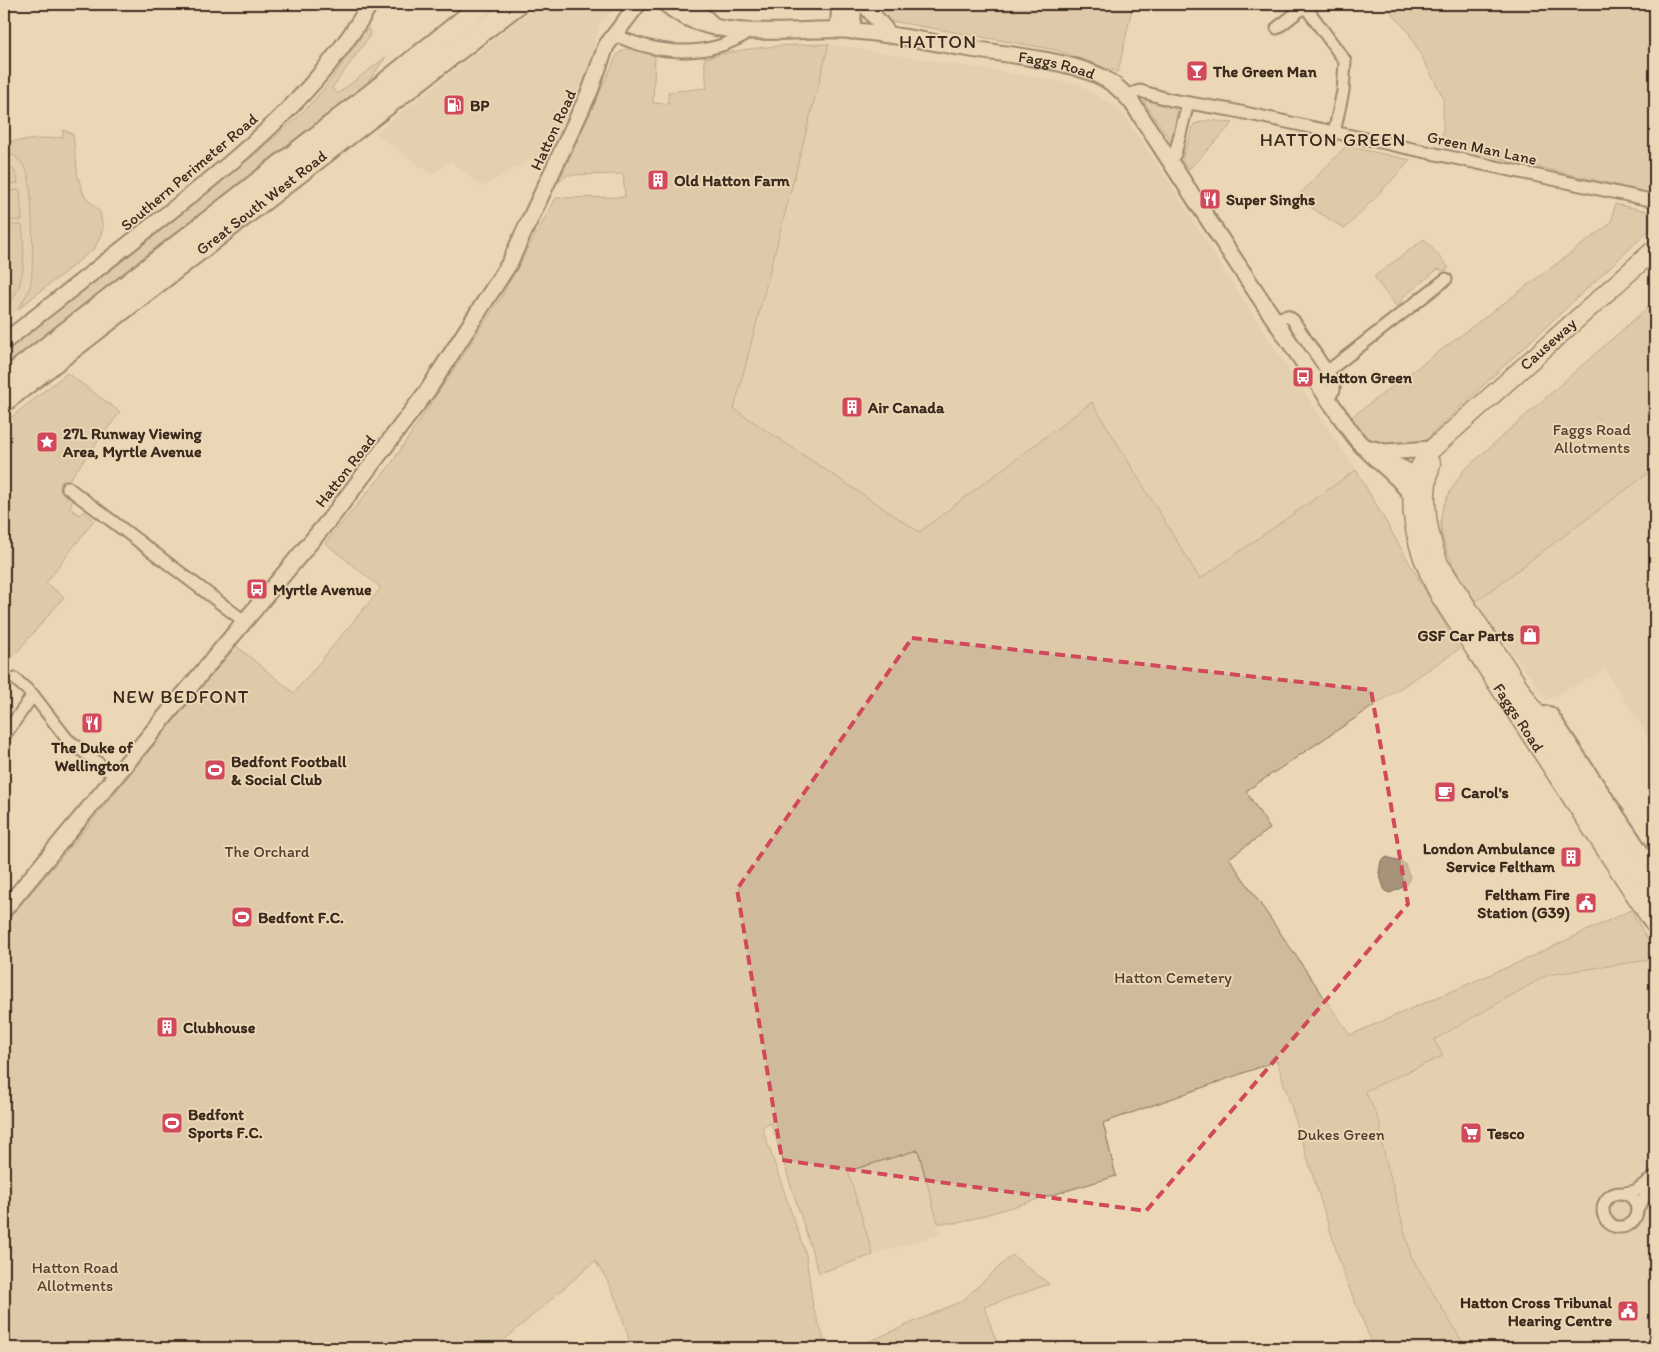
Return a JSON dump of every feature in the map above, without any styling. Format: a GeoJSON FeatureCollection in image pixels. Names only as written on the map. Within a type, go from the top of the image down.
{"type":"FeatureCollection","features":[{"type":"Feature","properties":{"kind":"highway","name":"Great South West Road"},"geometry":{"type":"LineString","coordinates":[[4,382],[373,94],[484,4]]}},
{"type":"Feature","properties":{"kind":"highway","name":"Great South West Road"},"geometry":{"type":"LineString","coordinates":[[4,401],[517,4]]}},
{"type":"Feature","properties":{"kind":"main road","name":"Causeway"},"geometry":{"type":"LineString","coordinates":[[1413,498],[1422,477],[1433,460],[1437,445],[1655,249]]}},
{"type":"Feature","properties":{"kind":"main road","name":"Faggs Road"},"geometry":{"type":"LineString","coordinates":[[1422,477],[1429,530],[1439,564],[1529,719],[1655,925]]}},
{"type":"Feature","properties":{"kind":"main road","name":"Faggs Road"},"geometry":{"type":"LineString","coordinates":[[1413,498],[1415,531],[1430,576],[1459,627],[1529,719],[1655,896]]}},
{"type":"Feature","properties":{"kind":"street","name":"Southern Perimeter Road"},"geometry":{"type":"LineString","coordinates":[[4,342],[230,164],[316,80],[342,48],[370,4]]}},
{"type":"Feature","properties":{"kind":"street","name":"Hatton Road"},"geometry":{"type":"LineString","coordinates":[[4,910],[334,514],[387,447],[484,306],[519,243],[590,91],[602,57],[613,34],[638,4]]}},
{"type":"Feature","properties":{"kind":"street","name":"Faggs Road"},"geometry":{"type":"LineString","coordinates":[[666,4],[687,19],[749,32],[845,30],[890,35],[1080,69],[1110,81],[1127,95],[1274,319],[1365,450],[1406,488],[1413,498]]}},
{"type":"Feature","properties":{"kind":"street","name":"Faggs Road"},"geometry":{"type":"LineString","coordinates":[[689,4],[714,25]]}},
{"type":"Feature","properties":{"kind":"street"},"geometry":{"type":"LineString","coordinates":[[840,4],[845,30]]}},
{"type":"Feature","properties":{"kind":"street"},"geometry":{"type":"LineString","coordinates":[[845,30],[854,4]]}},
{"type":"Feature","properties":{"kind":"street"},"geometry":{"type":"LineString","coordinates":[[864,4],[890,35]]}},
{"type":"Feature","properties":{"kind":"street"},"geometry":{"type":"LineString","coordinates":[[1276,28],[1307,5],[1345,61],[1345,78],[1334,133]]}},
{"type":"Feature","properties":{"kind":"street"},"geometry":{"type":"LineString","coordinates":[[613,34],[638,43],[682,52],[701,51],[722,45],[749,32]]}},
{"type":"Feature","properties":{"kind":"street","name":"Green Man Lane"},"geometry":{"type":"LineString","coordinates":[[1127,95],[1140,91],[1188,103],[1655,201]]}},
{"type":"Feature","properties":{"kind":"street"},"geometry":{"type":"LineString","coordinates":[[1169,160],[1175,154],[1188,103]]}},
{"type":"Feature","properties":{"kind":"street"},"geometry":{"type":"LineString","coordinates":[[1328,371],[1446,279]]}},
{"type":"Feature","properties":{"kind":"street"},"geometry":{"type":"LineString","coordinates":[[1274,319],[1288,316],[1293,320],[1328,371],[1334,386],[1332,392],[1327,397]]}},
{"type":"Feature","properties":{"kind":"street"},"geometry":{"type":"LineString","coordinates":[[1365,450],[1385,452],[1437,445]]}},
{"type":"Feature","properties":{"kind":"street"},"geometry":{"type":"LineString","coordinates":[[1365,450],[1422,477]]}},
{"type":"Feature","properties":{"kind":"street"},"geometry":{"type":"LineString","coordinates":[[67,487],[244,621]]}},
{"type":"Feature","properties":{"kind":"street"},"geometry":{"type":"LineString","coordinates":[[15,679],[33,695],[67,738],[115,776]]}},
{"type":"Feature","properties":{"kind":"street"},"geometry":{"type":"LineString","coordinates":[[4,736],[33,695]]}},
{"type":"Feature","properties":{"kind":"street"},"geometry":{"type":"LineString","coordinates":[[1529,719],[1551,713],[1655,870]]}},
{"type":"Feature","properties":{"kind":"street"},"geometry":{"type":"LineString","coordinates":[[1655,1177],[1635,1190],[1625,1194],[1614,1194],[1606,1200],[1602,1209],[1605,1219],[1614,1227],[1626,1226],[1634,1220],[1644,1198],[1655,1190]]}},
{"type":"Feature","properties":{"kind":"street"},"geometry":{"type":"LineString","coordinates":[[1625,1194],[1634,1201],[1637,1210]]}},
{"type":"Feature","properties":{"kind":"highlighted area"},"geometry":{"type":"Polygon","coordinates":[[[912,638],[1371,690],[1408,904],[1146,1211],[782,1160],[737,889],[912,638]]]}},
{"type":"Feature","properties":{"kind":"shaded area"},"geometry":{"type":"Polygon","coordinates":[[[539,4],[619,4],[599,25],[583,90],[548,165],[535,157],[482,187],[451,161],[432,175],[375,133],[539,4]]]}},
{"type":"Feature","properties":{"kind":"shaded area"},"geometry":{"type":"Polygon","coordinates":[[[829,44],[1078,84],[1119,108],[1165,175],[1227,275],[1356,470],[1200,579],[1092,402],[919,532],[734,409],[829,44]]]}},
{"type":"Feature","properties":{"kind":"shaded area"},"geometry":{"type":"Polygon","coordinates":[[[65,140],[77,264],[4,322],[4,145],[65,140]]]}},
{"type":"Feature","properties":{"kind":"shaded area"},"geometry":{"type":"Polygon","coordinates":[[[1655,468],[1655,747],[1605,670],[1547,700],[1475,602],[1655,468]]]}},
{"type":"Feature","properties":{"kind":"shaded area"},"geometry":{"type":"Polygon","coordinates":[[[1387,857],[1405,864],[1410,877],[1407,885],[1390,893],[1385,891],[1379,873],[1381,861],[1387,857]]]}},
{"type":"Feature","properties":{"kind":"shaded area"},"geometry":{"type":"Polygon","coordinates":[[[1655,959],[1655,1348],[1466,1348],[1411,1256],[1381,1141],[1381,1125],[1365,1091],[1443,1056],[1434,1041],[1547,975],[1655,959]]]}},
{"type":"Feature","properties":{"kind":"shaded area"},"geometry":{"type":"Polygon","coordinates":[[[918,1150],[941,1234],[873,1255],[848,1171],[918,1150]]]}},
{"type":"Feature","properties":{"kind":"green space"},"geometry":{"type":"Polygon","coordinates":[[[876,4],[1133,4],[1118,72],[1056,50],[891,21],[882,15],[876,4]]]}},
{"type":"Feature","properties":{"kind":"green space"},"geometry":{"type":"Polygon","coordinates":[[[1384,4],[1655,4],[1655,194],[1443,145],[1443,97],[1409,33],[1384,4]]]}},
{"type":"Feature","properties":{"kind":"green space"},"geometry":{"type":"Polygon","coordinates":[[[368,28],[370,34],[367,40],[332,88],[337,94],[386,57],[367,83],[4,370],[4,352],[138,249],[257,153],[303,112],[323,90],[368,28]]]}},
{"type":"Feature","properties":{"kind":"green space"},"geometry":{"type":"Polygon","coordinates":[[[829,44],[734,409],[919,532],[1092,402],[1200,579],[1356,470],[1459,649],[1246,791],[1270,829],[1229,858],[1350,1035],[1524,960],[1631,910],[1655,953],[1655,959],[1547,975],[1434,1040],[1443,1056],[1365,1091],[1381,1125],[1381,1141],[1411,1256],[1466,1348],[1374,1348],[1344,1275],[1277,1061],[1103,1123],[1116,1176],[958,1223],[938,1223],[918,1150],[848,1171],[873,1255],[819,1273],[771,1123],[762,1127],[806,1255],[813,1307],[827,1348],[631,1348],[625,1325],[608,1281],[595,1261],[495,1348],[4,1348],[4,924],[85,830],[235,645],[294,693],[381,588],[325,543],[389,467],[500,299],[556,198],[625,197],[623,174],[567,175],[558,183],[617,55],[626,49],[635,49],[655,56],[653,103],[668,104],[668,92],[707,88],[704,59],[751,49],[829,44]]]}},
{"type":"Feature","properties":{"kind":"green space"},"geometry":{"type":"Polygon","coordinates":[[[1147,99],[1175,108],[1177,112],[1172,143],[1144,102],[1147,99]]]}},
{"type":"Feature","properties":{"kind":"green space"},"geometry":{"type":"Polygon","coordinates":[[[1209,120],[1233,123],[1189,169],[1182,160],[1194,124],[1209,120]]]}},
{"type":"Feature","properties":{"kind":"green space"},"geometry":{"type":"Polygon","coordinates":[[[63,130],[73,134],[78,177],[84,195],[100,212],[103,229],[95,248],[18,309],[28,292],[32,277],[31,195],[26,170],[22,163],[4,151],[4,142],[63,137],[63,130]]]}},
{"type":"Feature","properties":{"kind":"green space"},"geometry":{"type":"Polygon","coordinates":[[[1346,146],[1411,160],[1345,229],[1296,198],[1346,146]]]}},
{"type":"Feature","properties":{"kind":"green space"},"geometry":{"type":"Polygon","coordinates":[[[4,162],[14,171],[18,183],[4,185],[4,162]]]}},
{"type":"Feature","properties":{"kind":"green space"},"geometry":{"type":"Polygon","coordinates":[[[20,190],[22,220],[7,221],[4,210],[4,191],[20,190]]]}},
{"type":"Feature","properties":{"kind":"green space"},"geometry":{"type":"Polygon","coordinates":[[[1615,204],[1655,213],[1655,225],[1421,445],[1376,444],[1362,439],[1349,419],[1611,223],[1615,204]]]}},
{"type":"Feature","properties":{"kind":"green space"},"geometry":{"type":"Polygon","coordinates":[[[6,225],[22,225],[24,259],[21,281],[17,291],[12,301],[4,309],[4,236],[7,236],[6,225]]]}},
{"type":"Feature","properties":{"kind":"green space"},"geometry":{"type":"Polygon","coordinates":[[[1424,239],[1449,268],[1444,271],[1438,269],[1403,297],[1401,304],[1397,307],[1375,279],[1375,276],[1424,239]]]}},
{"type":"Feature","properties":{"kind":"green space","name":"Faggs Road Allotments"},"geometry":{"type":"Polygon","coordinates":[[[1655,301],[1655,468],[1475,602],[1450,559],[1442,535],[1442,512],[1451,490],[1464,470],[1655,301]]]}},
{"type":"Feature","properties":{"kind":"green space"},"geometry":{"type":"Polygon","coordinates":[[[67,373],[120,412],[66,484],[72,502],[70,508],[79,515],[84,511],[94,520],[46,583],[64,597],[10,660],[4,655],[4,423],[67,373]]]}},
{"type":"Feature","properties":{"kind":"green space"},"geometry":{"type":"Polygon","coordinates":[[[1012,1255],[1049,1284],[984,1307],[998,1346],[990,1348],[854,1348],[962,1301],[1012,1255]]]}},
{"type":"Feature","properties":{"kind":"place","name":"The Green Man"},"geometry":{"type":"Point","coordinates":[1197,71]}},
{"type":"Feature","properties":{"kind":"place","name":"BP"},"geometry":{"type":"Point","coordinates":[454,105]}},
{"type":"Feature","properties":{"kind":"place","name":"Old Hatton Farm"},"geometry":{"type":"Point","coordinates":[658,180]}},
{"type":"Feature","properties":{"kind":"place","name":"Super Singhs"},"geometry":{"type":"Point","coordinates":[1210,199]}},
{"type":"Feature","properties":{"kind":"place","name":"Hatton Green"},"geometry":{"type":"Point","coordinates":[1303,377]}},
{"type":"Feature","properties":{"kind":"place","name":"Air Canada"},"geometry":{"type":"Point","coordinates":[852,407]}},
{"type":"Feature","properties":{"kind":"place","name":"27L Runway Viewing Area, Myrtle Avenue"},"geometry":{"type":"Point","coordinates":[47,442]}},
{"type":"Feature","properties":{"kind":"place","name":"Myrtle Avenue"},"geometry":{"type":"Point","coordinates":[257,589]}},
{"type":"Feature","properties":{"kind":"place","name":"GSF Car Parts"},"geometry":{"type":"Point","coordinates":[1530,635]}},
{"type":"Feature","properties":{"kind":"place","name":"The Duke of Wellington"},"geometry":{"type":"Point","coordinates":[92,723]}},
{"type":"Feature","properties":{"kind":"place","name":"Bedfont Football & Social Club"},"geometry":{"type":"Point","coordinates":[215,770]}},
{"type":"Feature","properties":{"kind":"place","name":"Carol's"},"geometry":{"type":"Point","coordinates":[1445,792]}},
{"type":"Feature","properties":{"kind":"place","name":"London Ambulance Service Feltham"},"geometry":{"type":"Point","coordinates":[1571,857]}},
{"type":"Feature","properties":{"kind":"place","name":"Feltham Fire Station (G39)"},"geometry":{"type":"Point","coordinates":[1586,903]}},
{"type":"Feature","properties":{"kind":"place","name":"Bedfont F.C."},"geometry":{"type":"Point","coordinates":[242,917]}},
{"type":"Feature","properties":{"kind":"place","name":"Clubhouse"},"geometry":{"type":"Point","coordinates":[167,1027]}},
{"type":"Feature","properties":{"kind":"place","name":"Bedfont Sports F.C."},"geometry":{"type":"Point","coordinates":[172,1123]}},
{"type":"Feature","properties":{"kind":"place","name":"Tesco"},"geometry":{"type":"Point","coordinates":[1471,1133]}},
{"type":"Feature","properties":{"kind":"place","name":"Hatton Cross Tribunal Hearing Centre"},"geometry":{"type":"Point","coordinates":[1628,1311]}},
{"type":"Feature","properties":{"kind":"district","name":"HATTON"},"geometry":{"type":"Point","coordinates":[938,41]}},
{"type":"Feature","properties":{"kind":"district","name":"HATTON GREEN"},"geometry":{"type":"Point","coordinates":[1333,139]}},
{"type":"Feature","properties":{"kind":"district","name":"NEW BEDFONT"},"geometry":{"type":"Point","coordinates":[181,696]}},
{"type":"Feature","properties":{"kind":"park label","name":"The Orchard"},"geometry":{"type":"Point","coordinates":[267,851]}},
{"type":"Feature","properties":{"kind":"park label","name":"Hatton Cemetery"},"geometry":{"type":"Point","coordinates":[1173,977]}},
{"type":"Feature","properties":{"kind":"park label","name":"Dukes Green"},"geometry":{"type":"Point","coordinates":[1341,1134]}},
{"type":"Feature","properties":{"kind":"park label","name":"Hatton Road Allotments"},"geometry":{"type":"Point","coordinates":[75,1276]}}]}
